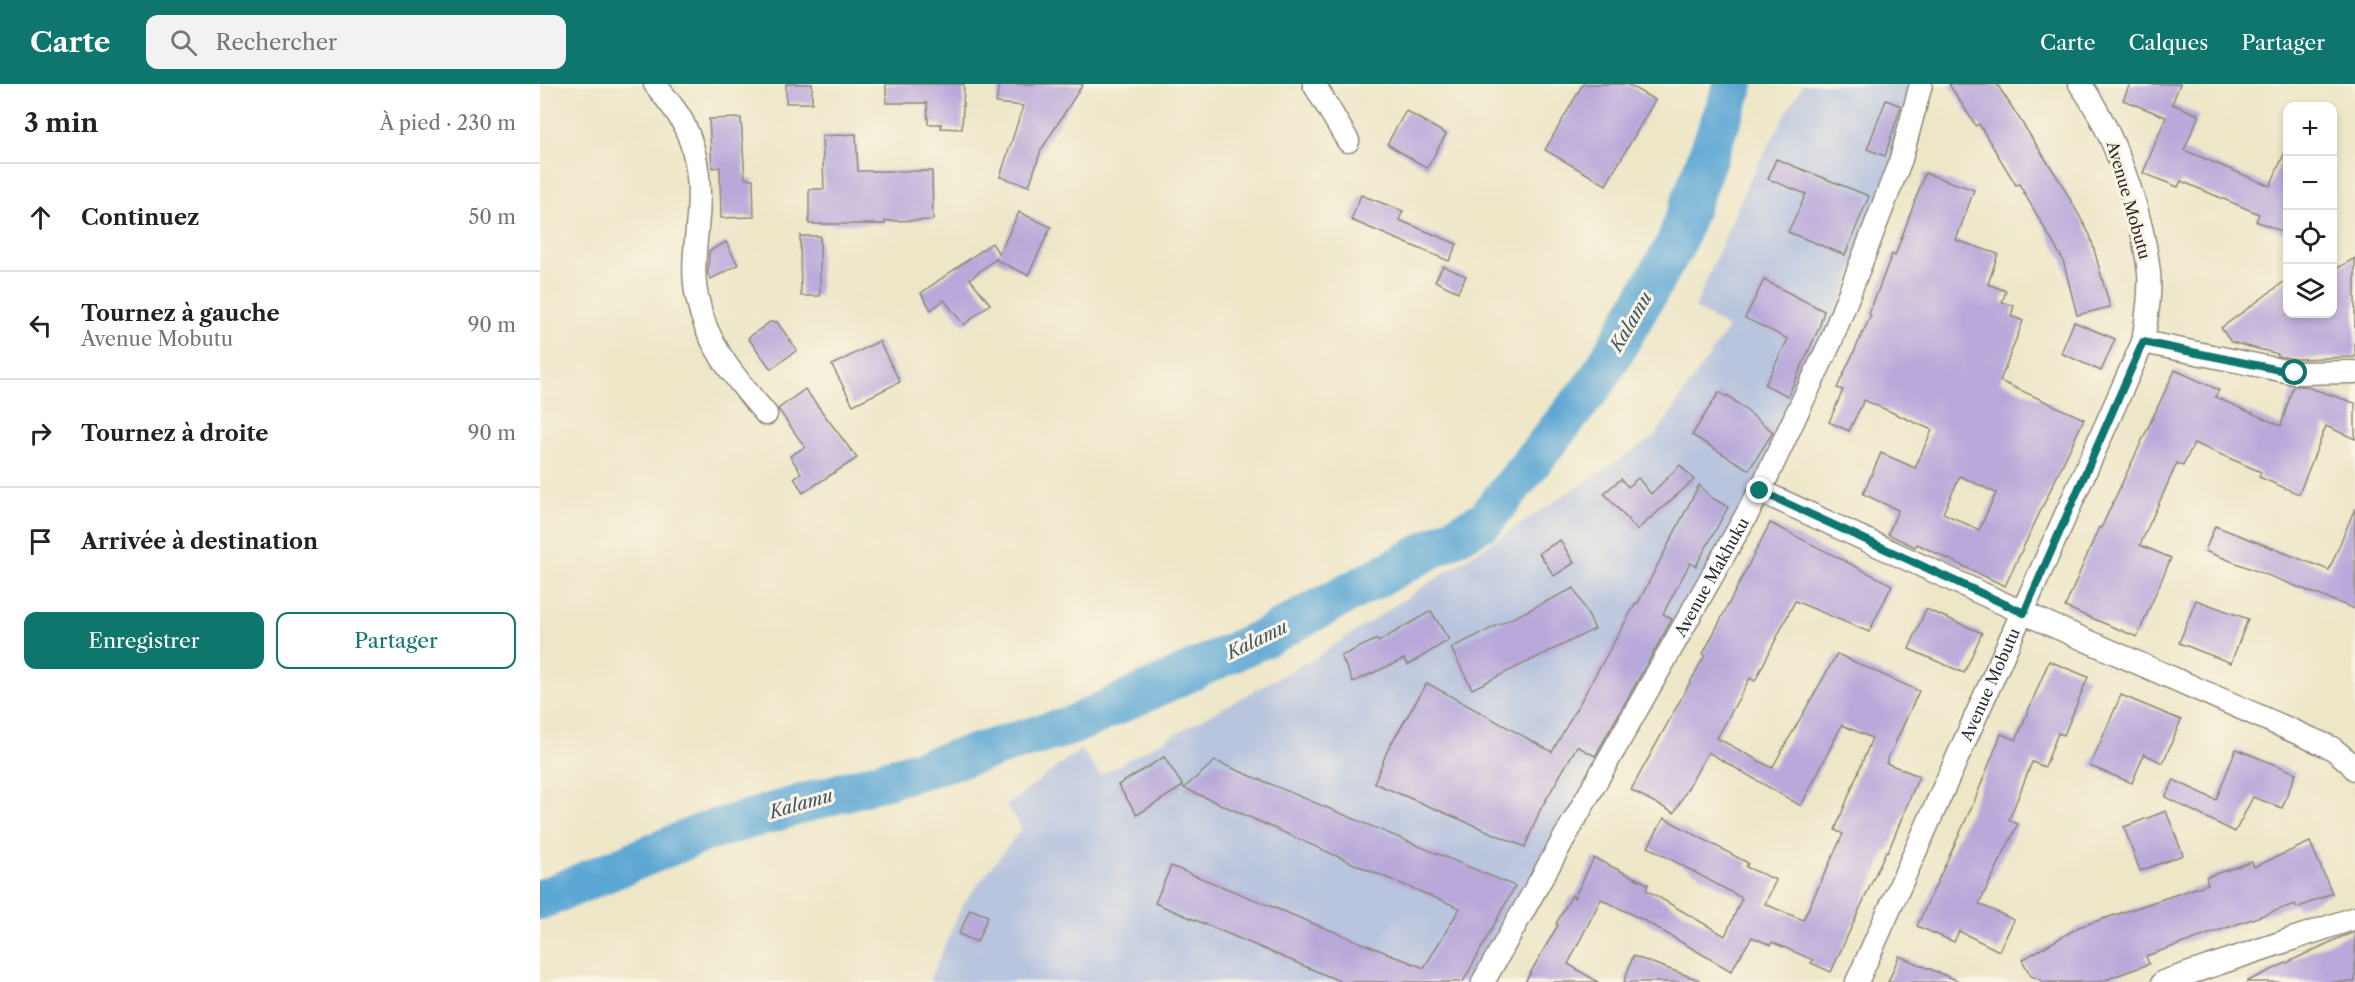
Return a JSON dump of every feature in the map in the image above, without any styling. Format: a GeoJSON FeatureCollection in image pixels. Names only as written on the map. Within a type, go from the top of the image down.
{"type":"FeatureCollection","features":[{"type":"Feature","properties":{"kind":"street"},"geometry":{"type":"LineString","coordinates":[[655,84],[681,119],[693,143],[698,168],[699,211],[694,271],[697,298],[710,336],[726,367],[766,414]]}},
{"type":"Feature","properties":{"kind":"street"},"geometry":{"type":"LineString","coordinates":[[1314,84],[1348,141]]}},
{"type":"Feature","properties":{"kind":"street","name":"Avenue Makhuku"},"geometry":{"type":"LineString","coordinates":[[1483,982],[1760,491],[1831,341],[1901,159],[1921,84]]}},
{"type":"Feature","properties":{"kind":"street","name":"Avenue Mobutu"},"geometry":{"type":"LineString","coordinates":[[1857,982],[2024,613],[2143,342],[2149,275],[2144,241],[2109,131],[2080,84]]}},
{"type":"Feature","properties":{"kind":"street"},"geometry":{"type":"LineString","coordinates":[[2143,342],[2295,373],[2355,372]]}},
{"type":"Feature","properties":{"kind":"street"},"geometry":{"type":"LineString","coordinates":[[1760,491],[2024,613],[2332,748],[2355,769]]}},
{"type":"Feature","properties":{"kind":"street"},"geometry":{"type":"LineString","coordinates":[[2163,982],[2355,918]]}},
{"type":"Feature","properties":{"kind":"shaded area"},"geometry":{"type":"Polygon","coordinates":[[[1803,84],[1920,84],[1829,337],[1749,503],[1482,982],[929,982],[963,904],[1022,828],[1006,806],[1081,749],[1100,775],[1316,657],[1655,436],[1728,328],[1695,308],[1750,178],[1803,84]]]}},
{"type":"Feature","properties":{"kind":"building"},"geometry":{"type":"Polygon","coordinates":[[[786,84],[812,84],[812,103],[786,103],[786,84]]]}},
{"type":"Feature","properties":{"kind":"building"},"geometry":{"type":"Polygon","coordinates":[[[886,84],[964,84],[962,129],[941,128],[941,124],[928,124],[927,103],[886,103],[886,84]]]}},
{"type":"Feature","properties":{"kind":"building"},"geometry":{"type":"Polygon","coordinates":[[[999,84],[1083,84],[1041,150],[1029,186],[1000,177],[1023,106],[996,103],[999,84]]]}},
{"type":"Feature","properties":{"kind":"building"},"geometry":{"type":"Polygon","coordinates":[[[1583,84],[1627,84],[1655,100],[1606,185],[1545,150],[1583,84]]]}},
{"type":"Feature","properties":{"kind":"building"},"geometry":{"type":"Polygon","coordinates":[[[1949,84],[1997,84],[2061,183],[2090,235],[2110,307],[2077,315],[2063,260],[2019,184],[2016,185],[1979,124],[1976,126],[1949,84]]]}},
{"type":"Feature","properties":{"kind":"building"},"geometry":{"type":"Polygon","coordinates":[[[2130,84],[2180,84],[2172,104],[2199,115],[2184,150],[2270,186],[2283,156],[2283,232],[2256,221],[2259,214],[2181,181],[2178,187],[2143,173],[2166,117],[2123,100],[2130,84]]]}},
{"type":"Feature","properties":{"kind":"building"},"geometry":{"type":"Polygon","coordinates":[[[1886,100],[1901,106],[1885,156],[1867,149],[1886,100]]]}},
{"type":"Feature","properties":{"kind":"building"},"geometry":{"type":"Polygon","coordinates":[[[1406,111],[1446,134],[1427,168],[1387,144],[1406,111]]]}},
{"type":"Feature","properties":{"kind":"building"},"geometry":{"type":"Polygon","coordinates":[[[741,118],[745,179],[753,179],[754,217],[721,218],[720,167],[712,168],[709,119],[741,118]]]}},
{"type":"Feature","properties":{"kind":"building"},"geometry":{"type":"Polygon","coordinates":[[[856,134],[858,171],[932,171],[933,220],[885,221],[885,224],[809,224],[809,189],[824,189],[822,136],[856,134]]]}},
{"type":"Feature","properties":{"kind":"building"},"geometry":{"type":"Polygon","coordinates":[[[1776,159],[1869,196],[1845,255],[1788,232],[1806,194],[1768,179],[1776,159]]]}},
{"type":"Feature","properties":{"kind":"building"},"geometry":{"type":"Polygon","coordinates":[[[1925,173],[1974,190],[1956,240],[1998,254],[1988,284],[2006,291],[2002,302],[2014,306],[2011,316],[2023,321],[2000,381],[2084,419],[2005,586],[1917,544],[1915,547],[1888,534],[1898,510],[1863,494],[1881,453],[1915,468],[1932,430],[1864,400],[1849,431],[1829,422],[1843,390],[1837,388],[1871,315],[1869,314],[1892,254],[1895,256],[1925,173]],[[1960,476],[1943,513],[1979,530],[1996,493],[1960,476]]]}},
{"type":"Feature","properties":{"kind":"building"},"geometry":{"type":"Polygon","coordinates":[[[1361,195],[1403,211],[1399,220],[1457,244],[1449,261],[1351,220],[1361,195]]]}},
{"type":"Feature","properties":{"kind":"building"},"geometry":{"type":"Polygon","coordinates":[[[1019,212],[1051,227],[1028,275],[996,260],[997,258],[970,279],[990,304],[964,325],[944,300],[931,310],[921,293],[992,243],[999,254],[1019,212]]]}},
{"type":"Feature","properties":{"kind":"building"},"geometry":{"type":"Polygon","coordinates":[[[800,236],[820,236],[820,296],[801,296],[800,236]]]}},
{"type":"Feature","properties":{"kind":"building"},"geometry":{"type":"Polygon","coordinates":[[[726,242],[738,265],[711,279],[708,274],[709,251],[726,242]]]}},
{"type":"Feature","properties":{"kind":"building"},"geometry":{"type":"Polygon","coordinates":[[[2355,258],[2355,357],[2296,359],[2277,356],[2278,354],[2231,342],[2221,328],[2283,283],[2283,318],[2337,318],[2337,268],[2355,258]]]}},
{"type":"Feature","properties":{"kind":"building"},"geometry":{"type":"Polygon","coordinates":[[[1443,266],[1466,276],[1458,292],[1435,281],[1443,266]]]}},
{"type":"Feature","properties":{"kind":"building"},"geometry":{"type":"Polygon","coordinates":[[[1764,280],[1824,311],[1819,328],[1788,396],[1765,385],[1788,339],[1745,318],[1764,280]]]}},
{"type":"Feature","properties":{"kind":"building"},"geometry":{"type":"Polygon","coordinates":[[[770,322],[777,322],[797,350],[771,369],[748,338],[770,322]]]}},
{"type":"Feature","properties":{"kind":"building"},"geometry":{"type":"Polygon","coordinates":[[[2074,322],[2115,339],[2101,371],[2061,353],[2074,322]]]}},
{"type":"Feature","properties":{"kind":"building"},"geometry":{"type":"Polygon","coordinates":[[[879,341],[900,382],[853,405],[832,365],[879,341]]]}},
{"type":"Feature","properties":{"kind":"building"},"geometry":{"type":"Polygon","coordinates":[[[2175,370],[2219,390],[2215,397],[2281,426],[2293,386],[2304,386],[2355,403],[2355,439],[2326,426],[2299,494],[2259,477],[2261,472],[2194,443],[2183,466],[2177,463],[2140,545],[2171,558],[2137,637],[2065,607],[2099,527],[2101,528],[2175,370]]]}},
{"type":"Feature","properties":{"kind":"building"},"geometry":{"type":"Polygon","coordinates":[[[805,389],[857,458],[803,493],[794,478],[801,473],[790,456],[805,447],[778,409],[805,389]]]}},
{"type":"Feature","properties":{"kind":"building"},"geometry":{"type":"Polygon","coordinates":[[[1719,392],[1726,397],[1727,395],[1773,432],[1749,470],[1692,435],[1719,392]]]}},
{"type":"Feature","properties":{"kind":"building"},"geometry":{"type":"Polygon","coordinates":[[[1680,465],[1694,480],[1637,530],[1604,493],[1621,479],[1628,487],[1638,478],[1651,494],[1680,465]]]}},
{"type":"Feature","properties":{"kind":"building"},"geometry":{"type":"Polygon","coordinates":[[[1699,485],[1712,498],[1728,507],[1696,566],[1690,563],[1663,614],[1672,619],[1595,756],[1577,746],[1540,810],[1525,847],[1374,783],[1388,749],[1427,683],[1552,752],[1638,603],[1699,485]]]}},
{"type":"Feature","properties":{"kind":"building"},"geometry":{"type":"Polygon","coordinates":[[[2355,508],[2355,609],[2205,551],[2215,526],[2329,570],[2355,508]]]}},
{"type":"Feature","properties":{"kind":"building"},"geometry":{"type":"Polygon","coordinates":[[[1770,523],[1892,585],[1869,632],[1795,601],[1755,681],[1750,678],[1717,738],[1772,768],[1837,654],[1919,691],[1886,763],[1919,776],[1888,852],[1886,851],[1831,972],[1811,963],[1813,960],[1772,942],[1771,945],[1752,937],[1731,971],[1645,921],[1601,899],[1568,964],[1598,982],[1525,982],[1558,925],[1556,924],[1572,895],[1574,898],[1594,858],[1648,884],[1646,890],[1725,936],[1742,898],[1648,847],[1664,818],[1748,863],[1746,867],[1776,880],[1765,904],[1803,920],[1843,834],[1835,830],[1872,738],[1842,725],[1801,806],[1708,752],[1674,813],[1631,790],[1705,655],[1703,654],[1770,523]]]}},
{"type":"Feature","properties":{"kind":"building"},"geometry":{"type":"Polygon","coordinates":[[[1560,540],[1574,563],[1554,576],[1539,553],[1560,540]]]}},
{"type":"Feature","properties":{"kind":"building"},"geometry":{"type":"Polygon","coordinates":[[[1574,588],[1595,629],[1472,689],[1451,648],[1574,588]]]}},
{"type":"Feature","properties":{"kind":"building"},"geometry":{"type":"Polygon","coordinates":[[[2196,600],[2248,619],[2231,663],[2179,643],[2196,600]]]}},
{"type":"Feature","properties":{"kind":"building"},"geometry":{"type":"Polygon","coordinates":[[[1926,609],[1982,633],[1964,673],[1909,649],[1926,609]]]}},
{"type":"Feature","properties":{"kind":"building"},"geometry":{"type":"Polygon","coordinates":[[[1431,611],[1449,640],[1408,665],[1404,659],[1353,682],[1341,656],[1377,639],[1378,642],[1431,611]]]}},
{"type":"Feature","properties":{"kind":"building"},"geometry":{"type":"Polygon","coordinates":[[[2049,661],[2088,677],[2064,735],[2058,733],[2045,767],[2032,762],[2009,820],[2018,824],[1979,904],[2014,920],[1999,951],[1959,931],[1954,942],[1917,926],[1974,802],[2001,734],[2016,740],[2049,661]]]}},
{"type":"Feature","properties":{"kind":"building"},"geometry":{"type":"Polygon","coordinates":[[[2121,695],[2181,720],[2163,763],[2144,754],[2132,783],[2090,766],[2121,695]]]}},
{"type":"Feature","properties":{"kind":"building"},"geometry":{"type":"Polygon","coordinates":[[[2236,749],[2296,773],[2282,808],[2253,797],[2235,832],[2165,797],[2174,780],[2216,800],[2236,749]]]}},
{"type":"Feature","properties":{"kind":"building"},"geometry":{"type":"Polygon","coordinates":[[[1164,757],[1183,786],[1137,815],[1118,785],[1164,757]]]}},
{"type":"Feature","properties":{"kind":"building"},"geometry":{"type":"Polygon","coordinates":[[[1215,761],[1515,886],[1463,982],[1342,982],[1155,903],[1171,866],[1424,968],[1460,908],[1368,870],[1184,788],[1215,761]]]}},
{"type":"Feature","properties":{"kind":"building"},"geometry":{"type":"Polygon","coordinates":[[[2166,811],[2183,855],[2140,871],[2124,827],[2166,811]]]}},
{"type":"Feature","properties":{"kind":"building"},"geometry":{"type":"Polygon","coordinates":[[[2310,842],[2332,893],[2297,908],[2295,904],[2146,956],[2149,964],[2099,982],[2045,982],[2031,976],[2022,960],[2079,927],[2208,884],[2206,877],[2252,862],[2254,867],[2310,842]]]}},
{"type":"Feature","properties":{"kind":"building"},"geometry":{"type":"Polygon","coordinates":[[[970,909],[988,916],[977,942],[959,934],[970,909]]]}},
{"type":"Feature","properties":{"kind":"building"},"geometry":{"type":"Polygon","coordinates":[[[2355,932],[2355,982],[2246,982],[2339,938],[2355,932]]]}},
{"type":"Feature","properties":{"kind":"building"},"geometry":{"type":"Polygon","coordinates":[[[1633,956],[1699,980],[1698,982],[1624,982],[1633,956]]]}},
{"type":"Feature","properties":{"kind":"building"},"geometry":{"type":"Polygon","coordinates":[[[1899,956],[1961,982],[1888,982],[1899,956]]]}},
{"type":"Feature","properties":{"kind":"waterway","name":"Kalamu"},"geometry":{"type":"LineString","coordinates":[[540,900],[702,833],[1073,725],[1266,637],[1485,520],[1597,381],[1675,245],[1734,84]]}},
{"type":"Feature","properties":{"kind":"route"},"geometry":{"type":"LineString","coordinates":[[1760,491],[2024,613],[2143,342],[2295,373]]}}]}
